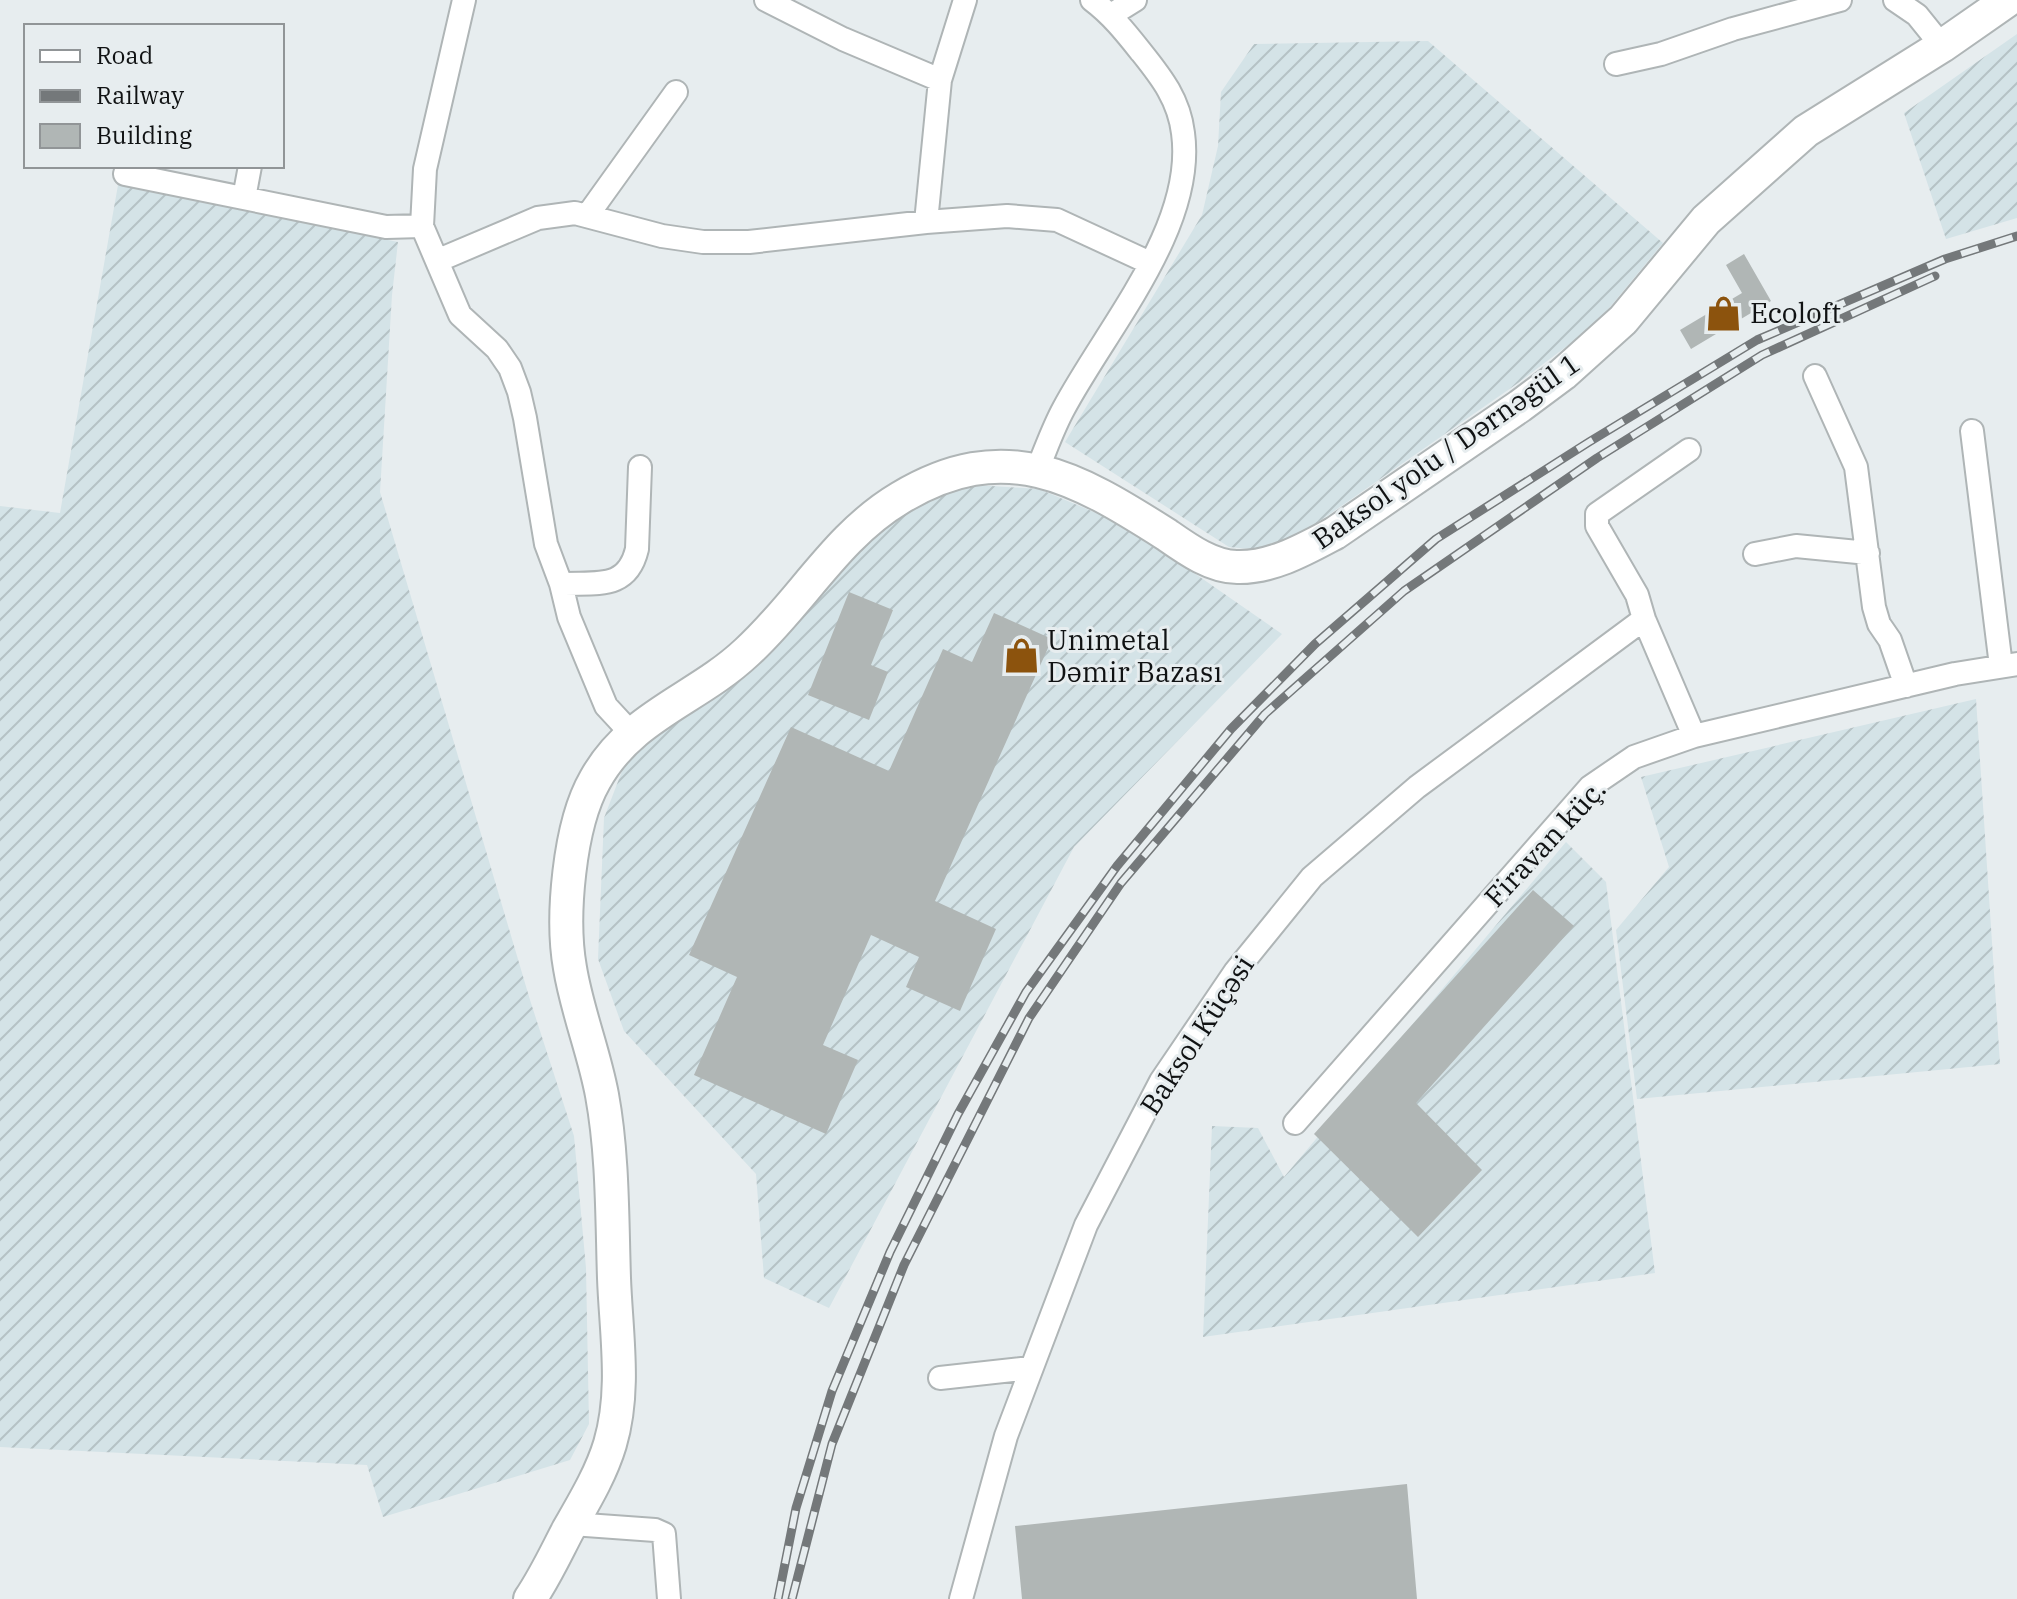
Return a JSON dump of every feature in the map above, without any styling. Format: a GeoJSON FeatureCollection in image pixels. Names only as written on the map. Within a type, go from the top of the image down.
{"type":"FeatureCollection","features":[{"type":"Feature","properties":{"kind":"main road","name":"Baksol yolu / Dərnəgül 1"},"geometry":{"type":"LineString","coordinates":[[530,1599],[597,1478],[610,1446],[619,1391],[607,1132],[595,1062],[570,971],[566,944],[571,864],[579,822],[591,785],[613,752],[631,733],[746,654],[860,526],[899,498],[931,483],[970,471],[992,467],[1037,470],[1065,478],[1107,497],[1214,563],[1233,568],[1278,560],[1310,547],[1372,508],[1563,374],[1623,320],[1687,240],[1762,168],[1806,131],[1942,46],[2008,0]]}},
{"type":"Feature","properties":{"kind":"street"},"geometry":{"type":"LineString","coordinates":[[464,0],[425,169],[422,226],[460,315],[497,349],[510,368],[525,418],[546,544],[569,617],[606,706],[631,733]]}},
{"type":"Feature","properties":{"kind":"street"},"geometry":{"type":"LineString","coordinates":[[766,0],[843,39],[940,80]]}},
{"type":"Feature","properties":{"kind":"street"},"geometry":{"type":"LineString","coordinates":[[926,222],[940,80],[965,0]]}},
{"type":"Feature","properties":{"kind":"street"},"geometry":{"type":"LineString","coordinates":[[1037,470],[1063,409],[1150,263],[1176,210],[1183,165],[1184,134],[1169,87],[1111,15],[1092,0]]}},
{"type":"Feature","properties":{"kind":"street"},"geometry":{"type":"LineString","coordinates":[[1111,15],[1135,0]]}},
{"type":"Feature","properties":{"kind":"street"},"geometry":{"type":"LineString","coordinates":[[1616,64],[1661,54],[1733,29],[1840,0]]}},
{"type":"Feature","properties":{"kind":"street"},"geometry":{"type":"LineString","coordinates":[[1895,0],[1917,15],[1942,46]]}},
{"type":"Feature","properties":{"kind":"street"},"geometry":{"type":"LineString","coordinates":[[587,216],[676,92]]}},
{"type":"Feature","properties":{"kind":"street"},"geometry":{"type":"LineString","coordinates":[[244,198],[250,168]]}},
{"type":"Feature","properties":{"kind":"street"},"geometry":{"type":"LineString","coordinates":[[125,174],[386,227],[422,226]]}},
{"type":"Feature","properties":{"kind":"street"},"geometry":{"type":"LineString","coordinates":[[439,260],[538,218],[566,213],[662,236],[703,242],[749,242],[1007,216],[1057,220],[1150,263]]}},
{"type":"Feature","properties":{"kind":"street"},"geometry":{"type":"LineString","coordinates":[[1815,376],[1856,467],[1879,624],[1890,640],[1906,686]]}},
{"type":"Feature","properties":{"kind":"street"},"geometry":{"type":"LineString","coordinates":[[1972,431],[2009,665]]}},
{"type":"Feature","properties":{"kind":"street"},"geometry":{"type":"LineString","coordinates":[[1689,450],[1597,514],[1597,526],[1637,595],[1644,619],[1694,736]]}},
{"type":"Feature","properties":{"kind":"street"},"geometry":{"type":"LineString","coordinates":[[561,584],[611,582],[625,576],[637,549],[640,467]]}},
{"type":"Feature","properties":{"kind":"street"},"geometry":{"type":"LineString","coordinates":[[1755,554],[1796,546],[1868,553]]}},
{"type":"Feature","properties":{"kind":"street","name":"Baksol Küçəsi"},"geometry":{"type":"LineString","coordinates":[[961,1599],[987,1498],[1031,1368],[1086,1225],[1161,1081],[1235,972],[1312,877],[1417,787],[1644,619]]}},
{"type":"Feature","properties":{"kind":"street","name":"Firavan küç."},"geometry":{"type":"LineString","coordinates":[[1295,1123],[1590,787],[1634,757],[1694,736],[2009,665]]}},
{"type":"Feature","properties":{"kind":"street"},"geometry":{"type":"LineString","coordinates":[[940,1378],[1031,1368]]}},
{"type":"Feature","properties":{"kind":"street"},"geometry":{"type":"LineString","coordinates":[[572,1524],[655,1530],[664,1534],[669,1599]]}},
{"type":"Feature","properties":{"kind":"shaded area"},"geometry":{"type":"Polygon","coordinates":[[[2017,34],[2017,218],[1946,239],[1904,113],[2017,34]]]}},
{"type":"Feature","properties":{"kind":"shaded area"},"geometry":{"type":"Polygon","coordinates":[[[1428,41],[1663,243],[1596,324],[1518,383],[1304,532],[1262,550],[1229,547],[1065,442],[1202,215],[1218,146],[1221,92],[1254,44],[1428,41]]]}},
{"type":"Feature","properties":{"kind":"shaded area"},"geometry":{"type":"Polygon","coordinates":[[[118,185],[398,242],[380,492],[530,1000],[574,1136],[586,1268],[589,1424],[570,1460],[383,1517],[367,1465],[0,1447],[0,506],[60,513],[118,185]]]}},
{"type":"Feature","properties":{"kind":"shaded area"},"geometry":{"type":"Polygon","coordinates":[[[976,485],[1039,489],[1125,525],[1282,634],[1074,847],[829,1308],[764,1278],[756,1174],[624,1031],[598,959],[604,818],[627,758],[743,674],[856,546],[910,503],[976,485]]]}},
{"type":"Feature","properties":{"kind":"shaded area"},"geometry":{"type":"Polygon","coordinates":[[[1976,699],[2000,1064],[1637,1099],[1616,930],[1669,867],[1641,777],[1976,699]]]}},
{"type":"Feature","properties":{"kind":"shaded area"},"geometry":{"type":"Polygon","coordinates":[[[1566,842],[1606,882],[1655,1273],[1203,1337],[1212,1126],[1258,1128],[1284,1177],[1566,842]]]}},
{"type":"Feature","properties":{"kind":"building"},"geometry":{"type":"Polygon","coordinates":[[[1744,254],[1771,301],[1691,349],[1680,330],[1742,293],[1726,265],[1744,254]]]}},
{"type":"Feature","properties":{"kind":"building"},"geometry":{"type":"Polygon","coordinates":[[[849,592],[893,610],[871,665],[888,672],[869,720],[808,695],[849,592]]]}},
{"type":"Feature","properties":{"kind":"building"},"geometry":{"type":"Polygon","coordinates":[[[994,613],[1052,639],[935,901],[996,929],[960,1011],[906,987],[919,957],[871,935],[823,1045],[858,1060],[826,1134],[694,1075],[737,977],[689,955],[791,727],[889,771],[943,649],[972,662],[994,613]]]}},
{"type":"Feature","properties":{"kind":"building"},"geometry":{"type":"Polygon","coordinates":[[[1533,890],[1574,926],[1416,1103],[1482,1170],[1418,1237],[1314,1134],[1533,890]]]}},
{"type":"Feature","properties":{"kind":"building"},"geometry":{"type":"Polygon","coordinates":[[[1407,1484],[1417,1599],[1022,1599],[1015,1526],[1407,1484]]]}},
{"type":"Feature","properties":{"kind":"railway"},"geometry":{"type":"LineString","coordinates":[[778,1599],[796,1508],[832,1391],[890,1252],[958,1114],[1026,992],[1117,866],[1231,729],[1315,644],[1436,539],[1589,442],[1757,340],[1945,259],[2017,236]]}},
{"type":"Feature","properties":{"kind":"railway"},"geometry":{"type":"LineString","coordinates":[[792,1599],[832,1444],[904,1265],[1029,1018],[1121,883],[1265,714],[1404,591],[1597,458],[1762,355],[1935,276]]}},
{"type":"Feature","properties":{"kind":"place","name":"Ecoloft"},"geometry":{"type":"Point","coordinates":[1724,313]}},
{"type":"Feature","properties":{"kind":"place","name":"Unimetal Dəmir Bazası"},"geometry":{"type":"Point","coordinates":[1021,656]}}]}
